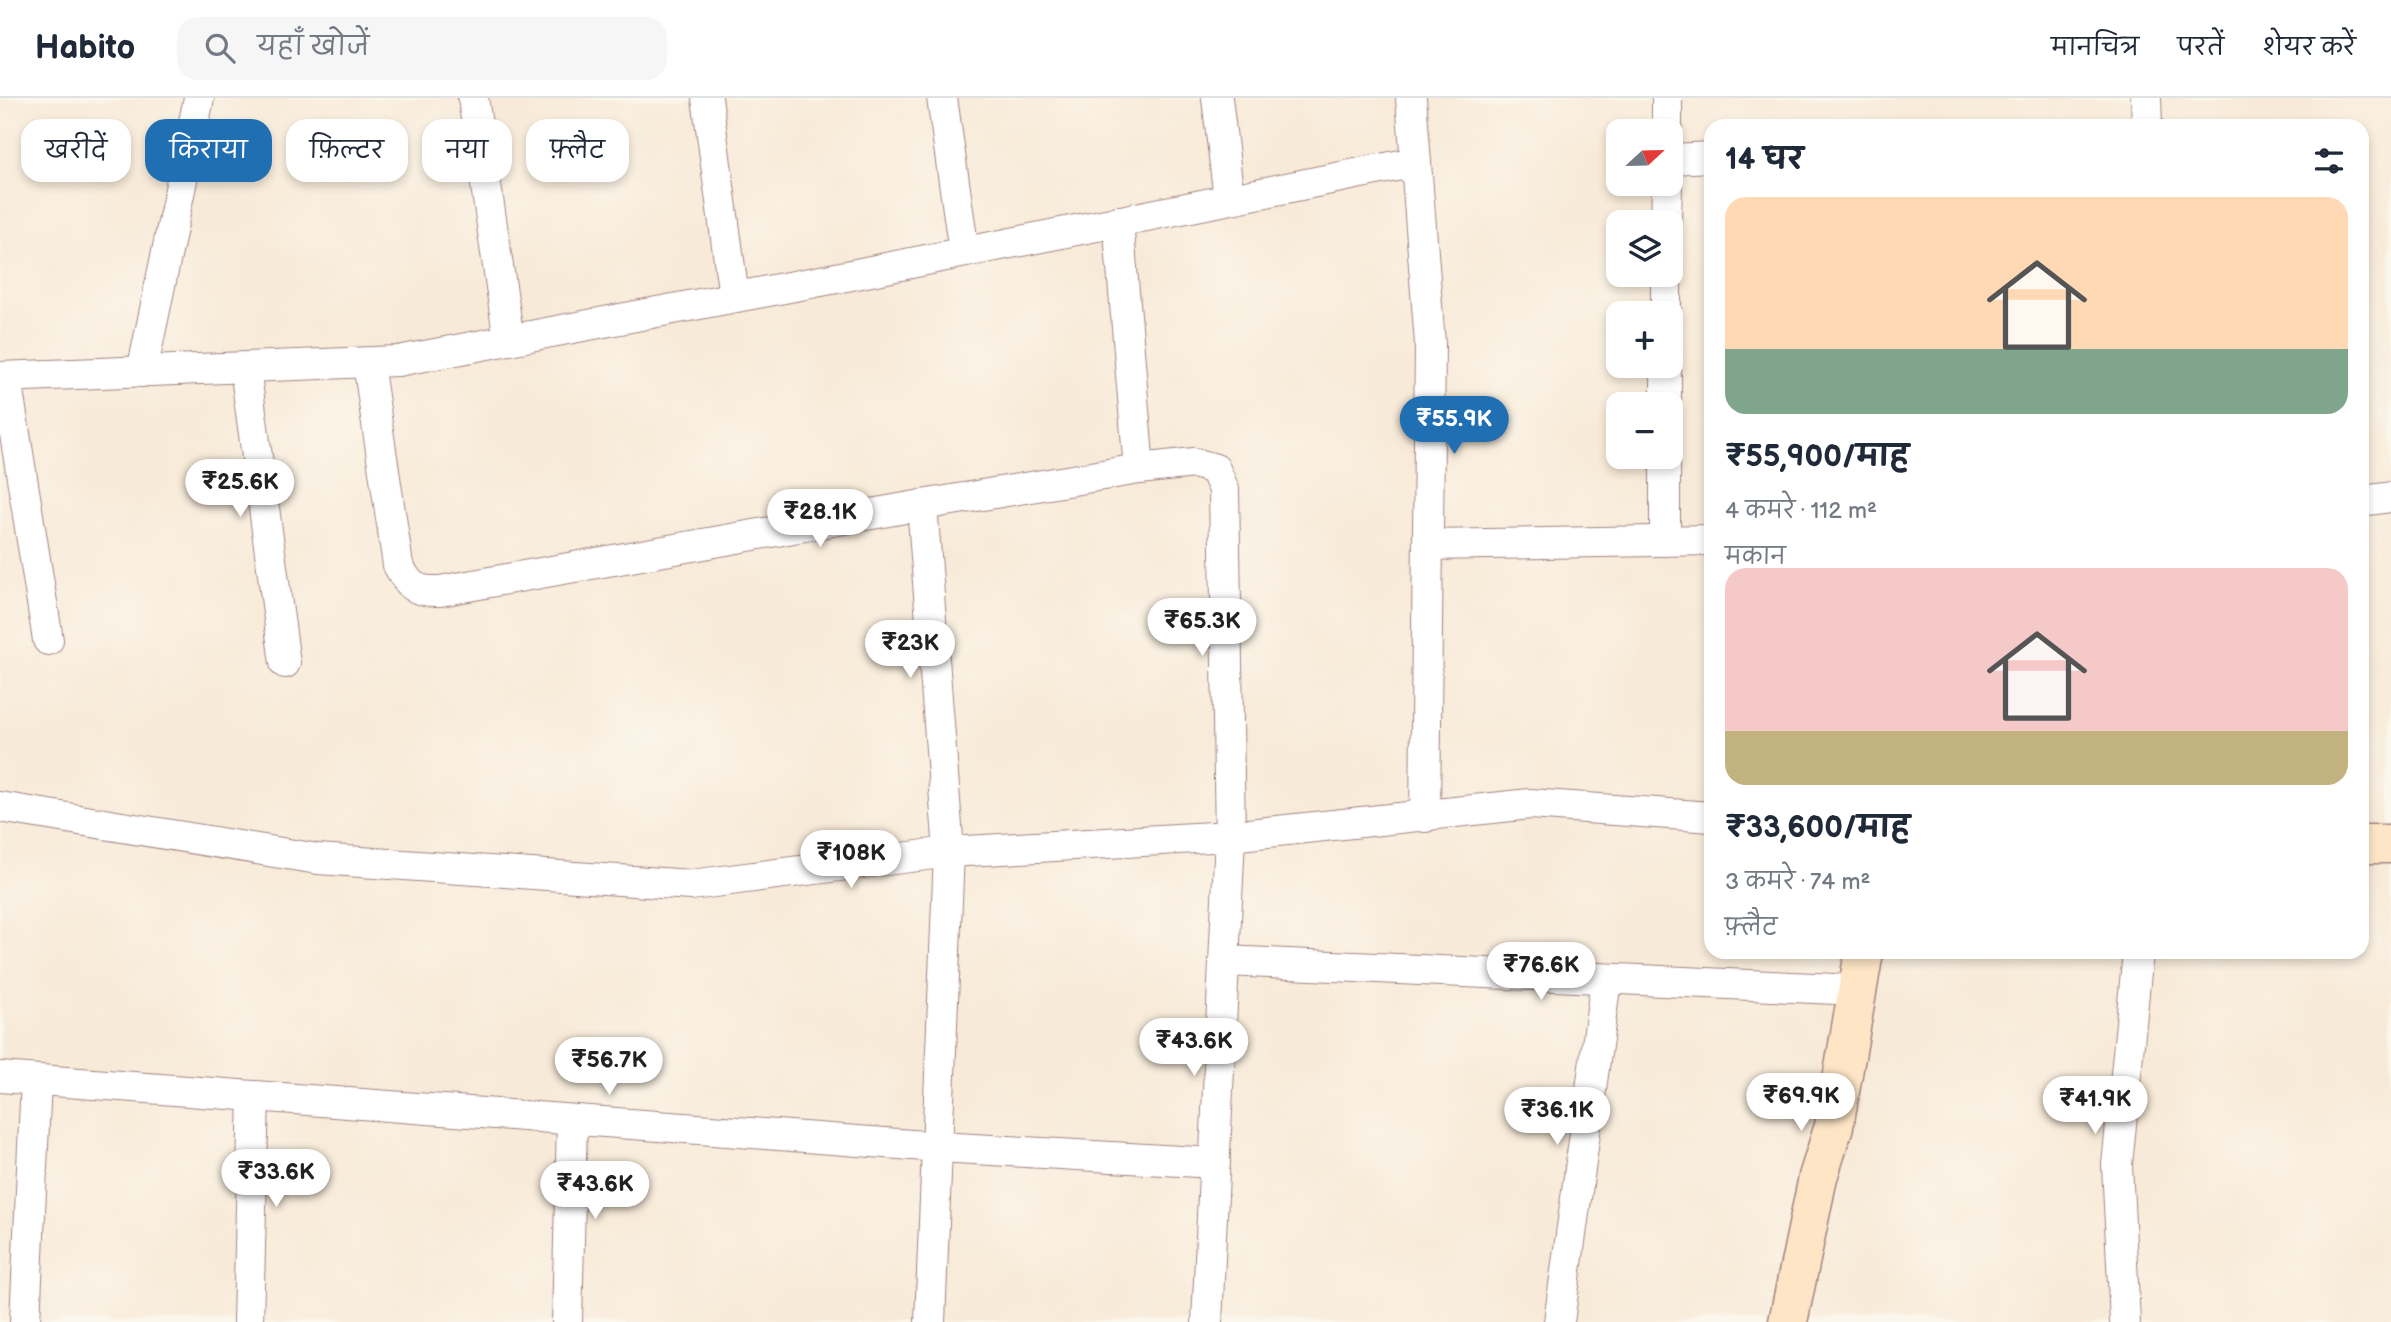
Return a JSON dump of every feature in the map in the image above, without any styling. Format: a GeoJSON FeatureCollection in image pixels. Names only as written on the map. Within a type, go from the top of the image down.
{"type":"FeatureCollection","features":[{"type":"Feature","properties":{"kind":"street"},"geometry":{"type":"LineString","coordinates":[[142,372],[199,98]]}},
{"type":"Feature","properties":{"kind":"street"},"geometry":{"type":"LineString","coordinates":[[473,98],[509,340]]}},
{"type":"Feature","properties":{"kind":"street"},"geometry":{"type":"LineString","coordinates":[[707,98],[734,298]]}},
{"type":"Feature","properties":{"kind":"street"},"geometry":{"type":"LineString","coordinates":[[942,98],[964,252]]}},
{"type":"Feature","properties":{"kind":"street"},"geometry":{"type":"LineString","coordinates":[[1216,98],[1229,199]]}},
{"type":"Feature","properties":{"kind":"street"},"geometry":{"type":"LineString","coordinates":[[1410,98],[1430,344],[1425,817]]}},
{"type":"Feature","properties":{"kind":"street"},"geometry":{"type":"LineString","coordinates":[[1667,98],[1667,119]]}},
{"type":"Feature","properties":{"kind":"street"},"geometry":{"type":"LineString","coordinates":[[2146,98],[2147,119]]}},
{"type":"Feature","properties":{"kind":"street"},"geometry":{"type":"LineString","coordinates":[[1684,158],[1704,157]]}},
{"type":"Feature","properties":{"kind":"street"},"geometry":{"type":"LineString","coordinates":[[48,640],[3,377],[398,361],[734,298],[1416,162]]}},
{"type":"Feature","properties":{"kind":"street"},"geometry":{"type":"LineString","coordinates":[[1118,222],[1139,469]]}},
{"type":"Feature","properties":{"kind":"street"},"geometry":{"type":"LineString","coordinates":[[368,363],[398,565],[408,583],[424,592],[1139,469],[1194,463],[1215,469],[1224,490],[1230,836],[1207,1322]]}},
{"type":"Feature","properties":{"kind":"street"},"geometry":{"type":"LineString","coordinates":[[245,368],[285,663]]}},
{"type":"Feature","properties":{"kind":"street"},"geometry":{"type":"LineString","coordinates":[[1665,469],[1665,541]]}},
{"type":"Feature","properties":{"kind":"street"},"geometry":{"type":"LineString","coordinates":[[2369,500],[2391,497]]}},
{"type":"Feature","properties":{"kind":"street"},"geometry":{"type":"LineString","coordinates":[[922,505],[949,852],[930,1322]]}},
{"type":"Feature","properties":{"kind":"street"},"geometry":{"type":"LineString","coordinates":[[1427,545],[1704,540]]}},
{"type":"Feature","properties":{"kind":"street"},"geometry":{"type":"LineString","coordinates":[[0,807],[318,859],[691,885],[949,852],[1230,836],[1530,804],[1704,816]]}},
{"type":"Feature","properties":{"kind":"street"},"geometry":{"type":"LineString","coordinates":[[2369,844],[2391,844]]}},
{"type":"Feature","properties":{"kind":"street"},"geometry":{"type":"LineString","coordinates":[[1788,1322],[1818,1177],[1834,1126],[1863,959]]}},
{"type":"Feature","properties":{"kind":"street"},"geometry":{"type":"LineString","coordinates":[[2124,1322],[2117,1166],[2137,959]]}},
{"type":"Feature","properties":{"kind":"street"},"geometry":{"type":"LineString","coordinates":[[1225,961],[1858,990]]}},
{"type":"Feature","properties":{"kind":"street"},"geometry":{"type":"LineString","coordinates":[[1559,1322],[1606,980]]}},
{"type":"Feature","properties":{"kind":"street"},"geometry":{"type":"LineString","coordinates":[[0,1077],[939,1147],[1215,1163]]}},
{"type":"Feature","properties":{"kind":"street"},"geometry":{"type":"LineString","coordinates":[[25,1322],[36,1080]]}},
{"type":"Feature","properties":{"kind":"street"},"geometry":{"type":"LineString","coordinates":[[248,1322],[254,1096]]}},
{"type":"Feature","properties":{"kind":"street"},"geometry":{"type":"LineString","coordinates":[[567,1322],[572,1120]]}}]}
